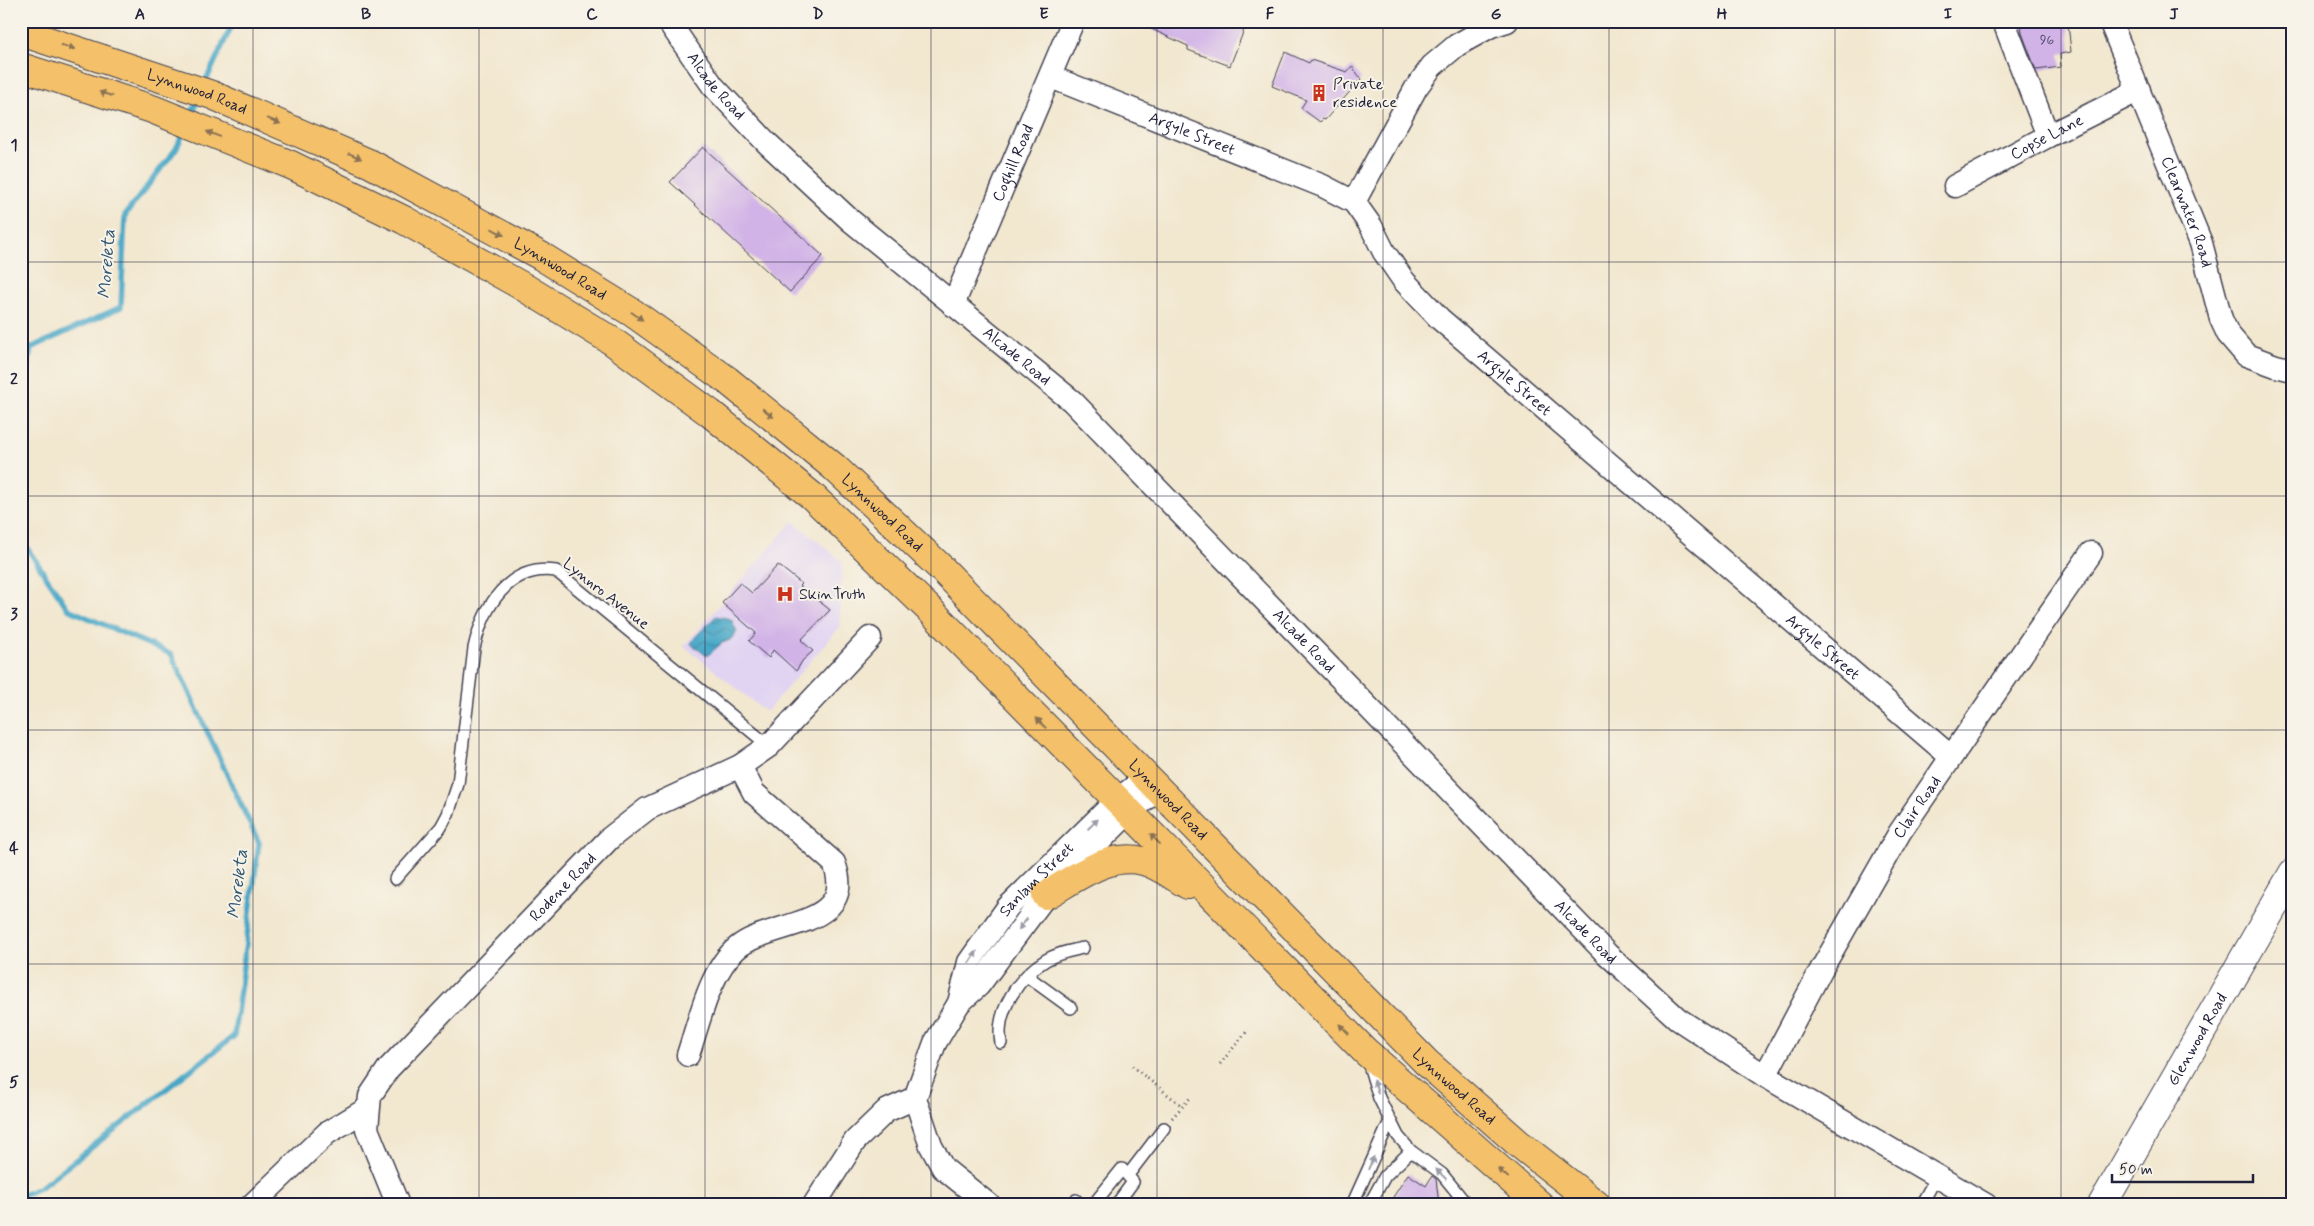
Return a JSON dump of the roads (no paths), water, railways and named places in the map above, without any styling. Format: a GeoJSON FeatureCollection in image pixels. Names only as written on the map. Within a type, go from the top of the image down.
{"type":"FeatureCollection","features":[{"type":"Feature","properties":{"kind":"main road","name":"Lynnwood Road"},"geometry":{"type":"LineString","coordinates":[[21,32],[212,95],[380,168],[541,256],[633,313],[727,380],[834,467],[941,568],[1427,1063],[1518,1143],[1597,1205]]}},
{"type":"Feature","properties":{"kind":"main road","name":"Lynnwood Road"},"geometry":{"type":"LineString","coordinates":[[26,69],[152,109],[291,165],[404,220],[522,286],[612,341],[710,413],[812,496],[930,610],[1365,1051],[1540,1205]]}},
{"type":"Feature","properties":{"kind":"main road"},"geometry":{"type":"LineString","coordinates":[[1046,894],[1098,865],[1127,859],[1144,861],[1170,874],[1222,908]]}},
{"type":"Feature","properties":{"kind":"street","name":"Alcade Road"},"geometry":{"type":"LineString","coordinates":[[668,21],[713,86],[766,142],[850,220],[1072,401],[1607,954],[1678,1019],[1766,1076],[1986,1205]]}},
{"type":"Feature","properties":{"kind":"street","name":"Coghill Road"},"geometry":{"type":"LineString","coordinates":[[954,305],[1073,21]]}},
{"type":"Feature","properties":{"kind":"street"},"geometry":{"type":"LineString","coordinates":[[1354,202],[1416,88],[1432,66],[1457,45],[1491,26],[1507,21]]}},
{"type":"Feature","properties":{"kind":"street","name":"Clearwater Road"},"geometry":{"type":"LineString","coordinates":[[2110,21],[2201,243],[2221,319],[2228,334],[2246,355],[2293,370]]}},
{"type":"Feature","properties":{"kind":"street"},"geometry":{"type":"LineString","coordinates":[[2004,22],[2048,136]]}},
{"type":"Feature","properties":{"kind":"street","name":"Argyle Street"},"geometry":{"type":"LineString","coordinates":[[1051,77],[1323,186],[1354,202],[1371,226],[1384,252],[1404,281],[1440,319],[1950,756]]}},
{"type":"Feature","properties":{"kind":"street","name":"Copse Lane"},"geometry":{"type":"LineString","coordinates":[[1955,186],[2139,90]]}},
{"type":"Feature","properties":{"kind":"street","name":"Clair Road"},"geometry":{"type":"LineString","coordinates":[[1766,1076],[1863,894],[1900,832],[1950,756],[2091,553]]}},
{"type":"Feature","properties":{"kind":"street","name":"Rodene Road"},"geometry":{"type":"LineString","coordinates":[[398,1205],[367,1128],[367,1110],[370,1096],[388,1068],[610,838],[647,809],[740,766],[769,746],[870,638]]}},
{"type":"Feature","properties":{"kind":"street"},"geometry":{"type":"LineString","coordinates":[[688,1054],[723,962],[737,947],[755,936],[813,918],[835,899],[839,884],[834,863],[754,793],[740,766]]}},
{"type":"Feature","properties":{"kind":"street","name":"Sanlam Street"},"geometry":{"type":"LineString","coordinates":[[915,1098],[935,1043],[958,1003],[969,962],[1008,907],[1123,806],[1152,784]]}},
{"type":"Feature","properties":{"kind":"street","name":"Sanlam Street"},"geometry":{"type":"LineString","coordinates":[[958,1003],[979,985],[1046,894],[1123,806]]}},
{"type":"Feature","properties":{"kind":"street","name":"Glenwood Road"},"geometry":{"type":"LineString","coordinates":[[2102,1205],[2293,873]]}},
{"type":"Feature","properties":{"kind":"street"},"geometry":{"type":"LineString","coordinates":[[814,1205],[855,1141],[886,1111],[915,1098],[931,1146],[943,1168],[989,1205]]}},
{"type":"Feature","properties":{"kind":"street"},"geometry":{"type":"LineString","coordinates":[[252,1205],[327,1134],[367,1110]]}},
{"type":"Feature","properties":{"kind":"lane","name":"Lynnro Avenue"},"geometry":{"type":"LineString","coordinates":[[395,879],[441,827],[458,784],[474,648],[478,629],[489,606],[508,584],[531,570],[556,571],[769,746]]}},
{"type":"Feature","properties":{"kind":"lane"},"geometry":{"type":"LineString","coordinates":[[1000,1043],[998,1030],[1002,1014],[1011,996],[1027,976],[1046,960],[1059,953],[1083,948]]}},
{"type":"Feature","properties":{"kind":"lane"},"geometry":{"type":"LineString","coordinates":[[1027,976],[1071,1008]]}},
{"type":"Feature","properties":{"kind":"lane"},"geometry":{"type":"LineString","coordinates":[[1365,1051],[1379,1098],[1398,1136],[1411,1151],[1442,1174],[1463,1200],[1463,1205]]}},
{"type":"Feature","properties":{"kind":"lane"},"geometry":{"type":"LineString","coordinates":[[1352,1205],[1390,1121]]}},
{"type":"Feature","properties":{"kind":"lane"},"geometry":{"type":"LineString","coordinates":[[1093,1205],[1128,1175],[1164,1128]]}},
{"type":"Feature","properties":{"kind":"lane"},"geometry":{"type":"LineString","coordinates":[[1370,1205],[1385,1176],[1411,1151]]}},
{"type":"Feature","properties":{"kind":"lane"},"geometry":{"type":"LineString","coordinates":[[1116,1205],[1128,1175]]}},
{"type":"Feature","properties":{"kind":"lane"},"geometry":{"type":"LineString","coordinates":[[1921,1205],[1937,1176]]}},
{"type":"Feature","properties":{"kind":"water"},"geometry":{"type":"Polygon","coordinates":[[[716,616],[731,619],[737,632],[730,640],[722,643],[707,656],[691,644],[695,637],[716,616]]]}},
{"type":"Feature","properties":{"kind":"waterway","name":"Moreleta"},"geometry":{"type":"LineString","coordinates":[[204,85],[234,21]]}},
{"type":"Feature","properties":{"kind":"waterway","name":"Moreleta"},"geometry":{"type":"LineString","coordinates":[[190,117],[199,98]]}},
{"type":"Feature","properties":{"kind":"waterway","name":"Moreleta"},"geometry":{"type":"LineString","coordinates":[[21,420],[31,348],[121,307],[125,215],[176,149],[185,130]]}},
{"type":"Feature","properties":{"kind":"waterway","name":"Moreleta"},"geometry":{"type":"LineString","coordinates":[[21,539],[68,609],[171,654],[259,843],[234,1036],[41,1187],[21,1196]]}},
{"type":"Feature","properties":{"kind":"place","name":"Private residence"},"geometry":{"type":"Point","coordinates":[1319,93]}},
{"type":"Feature","properties":{"kind":"place","name":"SkinTruth"},"geometry":{"type":"Point","coordinates":[785,594]}}]}
